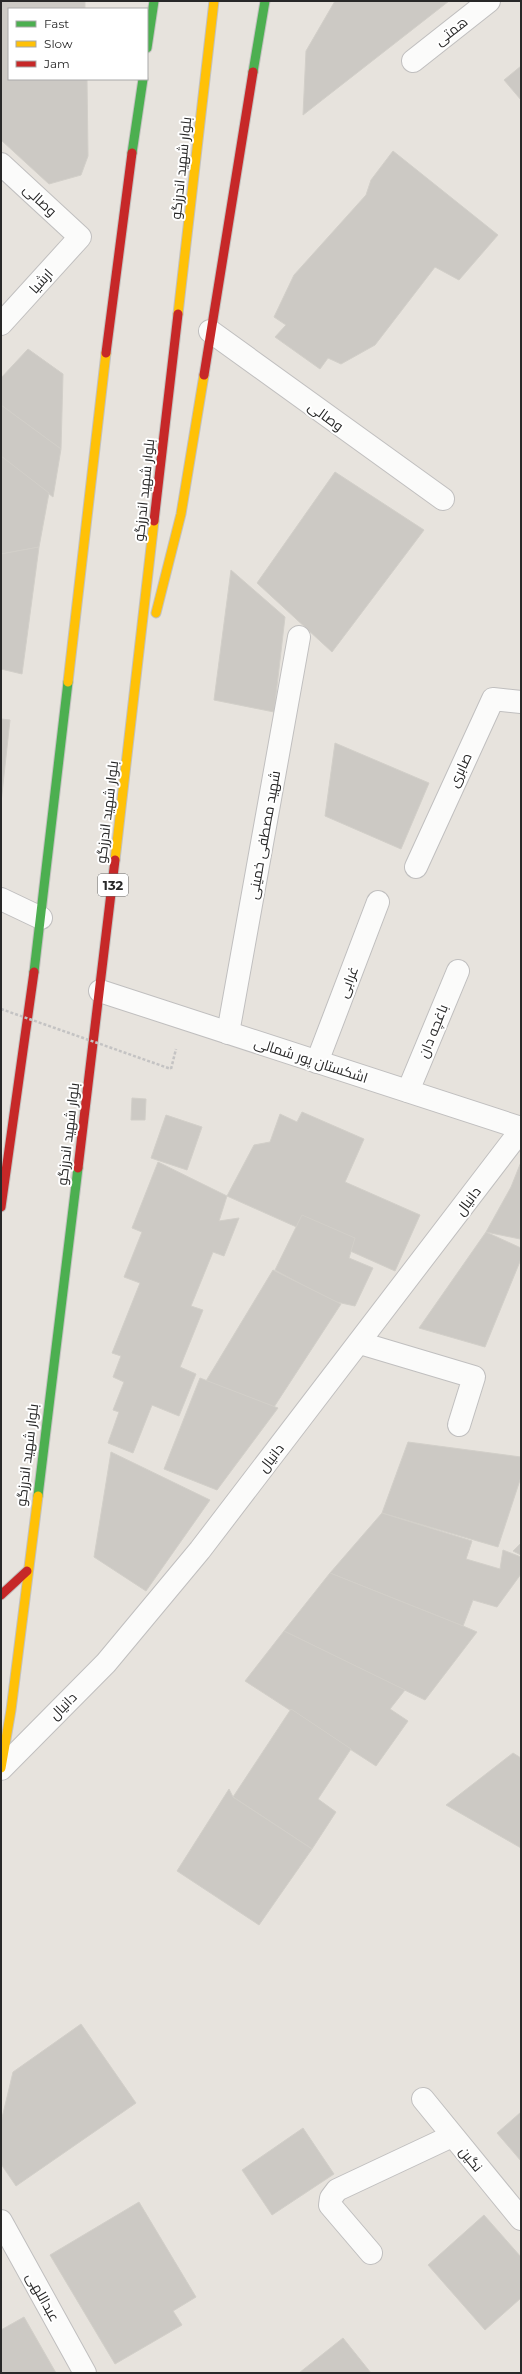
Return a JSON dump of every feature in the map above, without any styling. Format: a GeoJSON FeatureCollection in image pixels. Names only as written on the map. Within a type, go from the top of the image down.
{"type":"FeatureCollection","features":[{"type":"Feature","properties":{"kind":"main road","name":"بلوار شهید اندرزگو"},"geometry":{"type":"LineString","coordinates":[[1,1768],[11,1710],[100,991],[214,1]]}},
{"type":"Feature","properties":{"kind":"main road"},"geometry":{"type":"LineString","coordinates":[[155,620],[180,514],[265,1]]}},
{"type":"Feature","properties":{"kind":"main road"},"geometry":{"type":"LineString","coordinates":[[148,40],[153,2]]}},
{"type":"Feature","properties":{"kind":"main road"},"geometry":{"type":"LineString","coordinates":[[1,1207],[41,918],[117,260],[142,80]]}},
{"type":"Feature","properties":{"kind":"main road"},"geometry":{"type":"LineString","coordinates":[[134,702],[151,634]]}},
{"type":"Feature","properties":{"kind":"main road"},"geometry":{"type":"LineString","coordinates":[[1,1595],[27,1571]]}},
{"type":"Feature","properties":{"kind":"main road"},"geometry":{"type":"LineString","coordinates":[[4,1695],[11,1710]]}},
{"type":"Feature","properties":{"kind":"street","name":"همتی"},"geometry":{"type":"LineString","coordinates":[[413,61],[489,1]]}},
{"type":"Feature","properties":{"kind":"street","name":"وصالی"},"geometry":{"type":"LineString","coordinates":[[1,164],[80,237]]}},
{"type":"Feature","properties":{"kind":"street","name":"ارشیا"},"geometry":{"type":"LineString","coordinates":[[1,324],[80,237]]}},
{"type":"Feature","properties":{"kind":"street","name":"وصالی"},"geometry":{"type":"LineString","coordinates":[[210,332],[443,499]]}},
{"type":"Feature","properties":{"kind":"street","name":"شهید مصطفی خمینی"},"geometry":{"type":"LineString","coordinates":[[228,1033],[299,637]]}},
{"type":"Feature","properties":{"kind":"street","name":"صابری"},"geometry":{"type":"LineString","coordinates":[[416,867],[493,699],[521,702]]}},
{"type":"Feature","properties":{"kind":"street"},"geometry":{"type":"LineString","coordinates":[[1,899],[41,918]]}},
{"type":"Feature","properties":{"kind":"street","name":"غرابی"},"geometry":{"type":"LineString","coordinates":[[317,1062],[378,902]]}},
{"type":"Feature","properties":{"kind":"street","name":"باغچه دان"},"geometry":{"type":"LineString","coordinates":[[408,1092],[458,970]]}},
{"type":"Feature","properties":{"kind":"street","name":"اشکستان پور شمالی"},"geometry":{"type":"LineString","coordinates":[[100,991],[521,1129]]}},
{"type":"Feature","properties":{"kind":"street","name":"دانیال"},"geometry":{"type":"LineString","coordinates":[[1,1768],[106,1663],[200,1550],[360,1343],[521,1129]]}},
{"type":"Feature","properties":{"kind":"street"},"geometry":{"type":"LineString","coordinates":[[360,1343],[474,1377],[459,1425]]}},
{"type":"Feature","properties":{"kind":"street","name":"نگین"},"geometry":{"type":"LineString","coordinates":[[423,2099],[452,2136],[517,2207]]}},
{"type":"Feature","properties":{"kind":"street"},"geometry":{"type":"LineString","coordinates":[[371,2254],[330,2205],[331,2198],[337,2190],[452,2136]]}},
{"type":"Feature","properties":{"kind":"street","name":"عبداللهی"},"geometry":{"type":"LineString","coordinates":[[1,2221],[85,2373]]}},
{"type":"Feature","properties":{"kind":"path"},"geometry":{"type":"LineString","coordinates":[[1,1009],[171,1069]]}},
{"type":"Feature","properties":{"kind":"building"},"geometry":{"type":"Polygon","coordinates":[[[1,1],[85,1],[85,8],[8,8],[8,80],[87,80],[88,156],[81,175],[49,184],[1,140],[1,1]]]}},
{"type":"Feature","properties":{"kind":"building"},"geometry":{"type":"Polygon","coordinates":[[[335,1],[449,1],[303,115],[306,51],[335,1]]]}},
{"type":"Feature","properties":{"kind":"building"},"geometry":{"type":"Polygon","coordinates":[[[521,66],[521,100],[504,80],[521,66]]]}},
{"type":"Feature","properties":{"kind":"building"},"geometry":{"type":"Polygon","coordinates":[[[393,151],[498,235],[459,280],[435,267],[375,345],[341,364],[328,358],[320,369],[275,337],[286,325],[274,317],[294,275],[366,195],[371,180],[393,151]]]}},
{"type":"Feature","properties":{"kind":"building"},"geometry":{"type":"Polygon","coordinates":[[[28,349],[63,374],[61,449],[1,405],[1,378],[28,349]]]}},
{"type":"Feature","properties":{"kind":"building"},"geometry":{"type":"Polygon","coordinates":[[[1,405],[61,449],[53,497],[1,456],[1,405]]]}},
{"type":"Feature","properties":{"kind":"building"},"geometry":{"type":"Polygon","coordinates":[[[1,456],[49,493],[39,547],[1,554],[1,456]]]}},
{"type":"Feature","properties":{"kind":"building"},"geometry":{"type":"Polygon","coordinates":[[[335,472],[424,530],[332,652],[257,583],[335,472]]]}},
{"type":"Feature","properties":{"kind":"building"},"geometry":{"type":"Polygon","coordinates":[[[39,547],[22,674],[1,669],[1,554],[39,547]]]}},
{"type":"Feature","properties":{"kind":"building"},"geometry":{"type":"Polygon","coordinates":[[[231,570],[285,617],[274,712],[214,700],[231,570]]]}},
{"type":"Feature","properties":{"kind":"building"},"geometry":{"type":"Polygon","coordinates":[[[1,719],[10,720],[1,803],[1,719]]]}},
{"type":"Feature","properties":{"kind":"building"},"geometry":{"type":"Polygon","coordinates":[[[335,743],[429,783],[401,849],[325,816],[335,743]]]}},
{"type":"Feature","properties":{"kind":"building"},"geometry":{"type":"Polygon","coordinates":[[[132,1098],[146,1099],[145,1120],[131,1120],[132,1098]]]}},
{"type":"Feature","properties":{"kind":"building"},"geometry":{"type":"Polygon","coordinates":[[[302,1112],[364,1139],[345,1182],[420,1215],[395,1271],[227,1196],[254,1145],[270,1142],[280,1114],[297,1122],[302,1112]]]}},
{"type":"Feature","properties":{"kind":"building"},"geometry":{"type":"Polygon","coordinates":[[[166,1115],[202,1127],[187,1170],[151,1158],[166,1115]]]}},
{"type":"Feature","properties":{"kind":"building"},"geometry":{"type":"Polygon","coordinates":[[[158,1162],[227,1196],[219,1221],[239,1218],[224,1256],[213,1252],[191,1306],[203,1310],[180,1367],[196,1374],[179,1416],[152,1405],[133,1453],[108,1443],[119,1412],[113,1410],[124,1382],[113,1377],[121,1356],[112,1353],[140,1283],[124,1277],[142,1232],[132,1228],[158,1162]]]}},
{"type":"Feature","properties":{"kind":"building"},"geometry":{"type":"Polygon","coordinates":[[[521,1162],[520,1239],[486,1232],[511,1187],[521,1162]]]}},
{"type":"Feature","properties":{"kind":"building"},"geometry":{"type":"Polygon","coordinates":[[[302,1215],[355,1238],[349,1258],[373,1268],[355,1306],[332,1301],[275,1270],[302,1215]]]}},
{"type":"Feature","properties":{"kind":"building"},"geometry":{"type":"Polygon","coordinates":[[[486,1232],[521,1248],[521,1259],[485,1347],[419,1328],[486,1232]]]}},
{"type":"Feature","properties":{"kind":"building"},"geometry":{"type":"Polygon","coordinates":[[[273,1270],[341,1304],[274,1407],[206,1381],[273,1270]]]}},
{"type":"Feature","properties":{"kind":"building"},"geometry":{"type":"Polygon","coordinates":[[[200,1378],[278,1408],[217,1490],[164,1469],[200,1378]]]}},
{"type":"Feature","properties":{"kind":"building"},"geometry":{"type":"Polygon","coordinates":[[[408,1442],[521,1457],[521,1477],[498,1547],[382,1513],[408,1442]]]}},
{"type":"Feature","properties":{"kind":"building"},"geometry":{"type":"Polygon","coordinates":[[[111,1452],[210,1500],[146,1591],[94,1557],[111,1452]]]}},
{"type":"Feature","properties":{"kind":"building"},"geometry":{"type":"Polygon","coordinates":[[[382,1513],[472,1541],[466,1559],[500,1569],[503,1550],[521,1557],[521,1574],[497,1607],[473,1600],[463,1626],[330,1573],[382,1513]]]}},
{"type":"Feature","properties":{"kind":"building"},"geometry":{"type":"Polygon","coordinates":[[[521,1543],[521,1555],[513,1551],[521,1543]]]}},
{"type":"Feature","properties":{"kind":"building"},"geometry":{"type":"Polygon","coordinates":[[[330,1573],[477,1632],[425,1700],[284,1631],[330,1573]]]}},
{"type":"Feature","properties":{"kind":"building"},"geometry":{"type":"Polygon","coordinates":[[[284,1631],[405,1690],[390,1709],[408,1721],[376,1766],[245,1681],[284,1631]]]}},
{"type":"Feature","properties":{"kind":"building"},"geometry":{"type":"Polygon","coordinates":[[[291,1709],[351,1749],[318,1799],[336,1812],[312,1849],[233,1797],[291,1709]]]}},
{"type":"Feature","properties":{"kind":"building"},"geometry":{"type":"Polygon","coordinates":[[[513,1753],[521,1758],[521,1848],[446,1805],[513,1753]]]}},
{"type":"Feature","properties":{"kind":"building"},"geometry":{"type":"Polygon","coordinates":[[[229,1789],[233,1797],[312,1849],[259,1925],[177,1871],[229,1789]]]}},
{"type":"Feature","properties":{"kind":"building"},"geometry":{"type":"Polygon","coordinates":[[[81,2024],[136,2103],[16,2186],[1,2164],[1,2122],[13,2072],[81,2024]]]}},
{"type":"Feature","properties":{"kind":"building"},"geometry":{"type":"Polygon","coordinates":[[[521,2112],[521,2161],[497,2133],[521,2112]]]}},
{"type":"Feature","properties":{"kind":"building"},"geometry":{"type":"Polygon","coordinates":[[[303,2128],[334,2174],[272,2215],[242,2170],[303,2128]]]}},
{"type":"Feature","properties":{"kind":"building"},"geometry":{"type":"Polygon","coordinates":[[[139,2202],[196,2297],[173,2311],[182,2325],[115,2364],[50,2255],[139,2202]]]}},
{"type":"Feature","properties":{"kind":"building"},"geometry":{"type":"Polygon","coordinates":[[[484,2215],[521,2257],[521,2298],[485,2330],[428,2265],[484,2215]]]}},
{"type":"Feature","properties":{"kind":"building"},"geometry":{"type":"Polygon","coordinates":[[[24,2317],[56,2373],[1,2373],[1,2330],[24,2317]]]}},
{"type":"Feature","properties":{"kind":"building"},"geometry":{"type":"Polygon","coordinates":[[[343,2338],[371,2373],[299,2373],[343,2338]]]}},
{"type":"Feature","properties":{"kind":"traffic: fast"},"geometry":{"type":"LineString","coordinates":[[148,41],[154,1]]}},
{"type":"Feature","properties":{"kind":"traffic: fast"},"geometry":{"type":"LineString","coordinates":[[253,72],[265,1]]}},
{"type":"Feature","properties":{"kind":"traffic: fast"},"geometry":{"type":"LineString","coordinates":[[132,153],[143,80]]}},
{"type":"Feature","properties":{"kind":"traffic: fast"},"geometry":{"type":"LineString","coordinates":[[34,972],[68,682]]}},
{"type":"Feature","properties":{"kind":"traffic: fast"},"geometry":{"type":"LineString","coordinates":[[38,1496],[78,1168]]}},
{"type":"Feature","properties":{"kind":"traffic: slow"},"geometry":{"type":"LineString","coordinates":[[178,314],[214,1]]}},
{"type":"Feature","properties":{"kind":"traffic: slow"},"geometry":{"type":"LineString","coordinates":[[68,682],[106,353]]}},
{"type":"Feature","properties":{"kind":"traffic: slow"},"geometry":{"type":"LineString","coordinates":[[156,613],[181,514],[204,375]]}},
{"type":"Feature","properties":{"kind":"traffic: slow"},"geometry":{"type":"LineString","coordinates":[[115,860],[154,521]]}},
{"type":"Feature","properties":{"kind":"traffic: slow"},"geometry":{"type":"LineString","coordinates":[[1,1768],[11,1710],[38,1496]]}},
{"type":"Feature","properties":{"kind":"traffic: jam"},"geometry":{"type":"LineString","coordinates":[[204,375],[253,72]]}},
{"type":"Feature","properties":{"kind":"traffic: jam"},"geometry":{"type":"LineString","coordinates":[[106,353],[132,153]]}},
{"type":"Feature","properties":{"kind":"traffic: jam"},"geometry":{"type":"LineString","coordinates":[[154,521],[178,314]]}},
{"type":"Feature","properties":{"kind":"traffic: jam"},"geometry":{"type":"LineString","coordinates":[[78,1168],[115,860]]}},
{"type":"Feature","properties":{"kind":"traffic: jam"},"geometry":{"type":"LineString","coordinates":[[1,1207],[34,972]]}},
{"type":"Feature","properties":{"kind":"traffic: jam"},"geometry":{"type":"LineString","coordinates":[[1,1595],[27,1571]]}}]}
